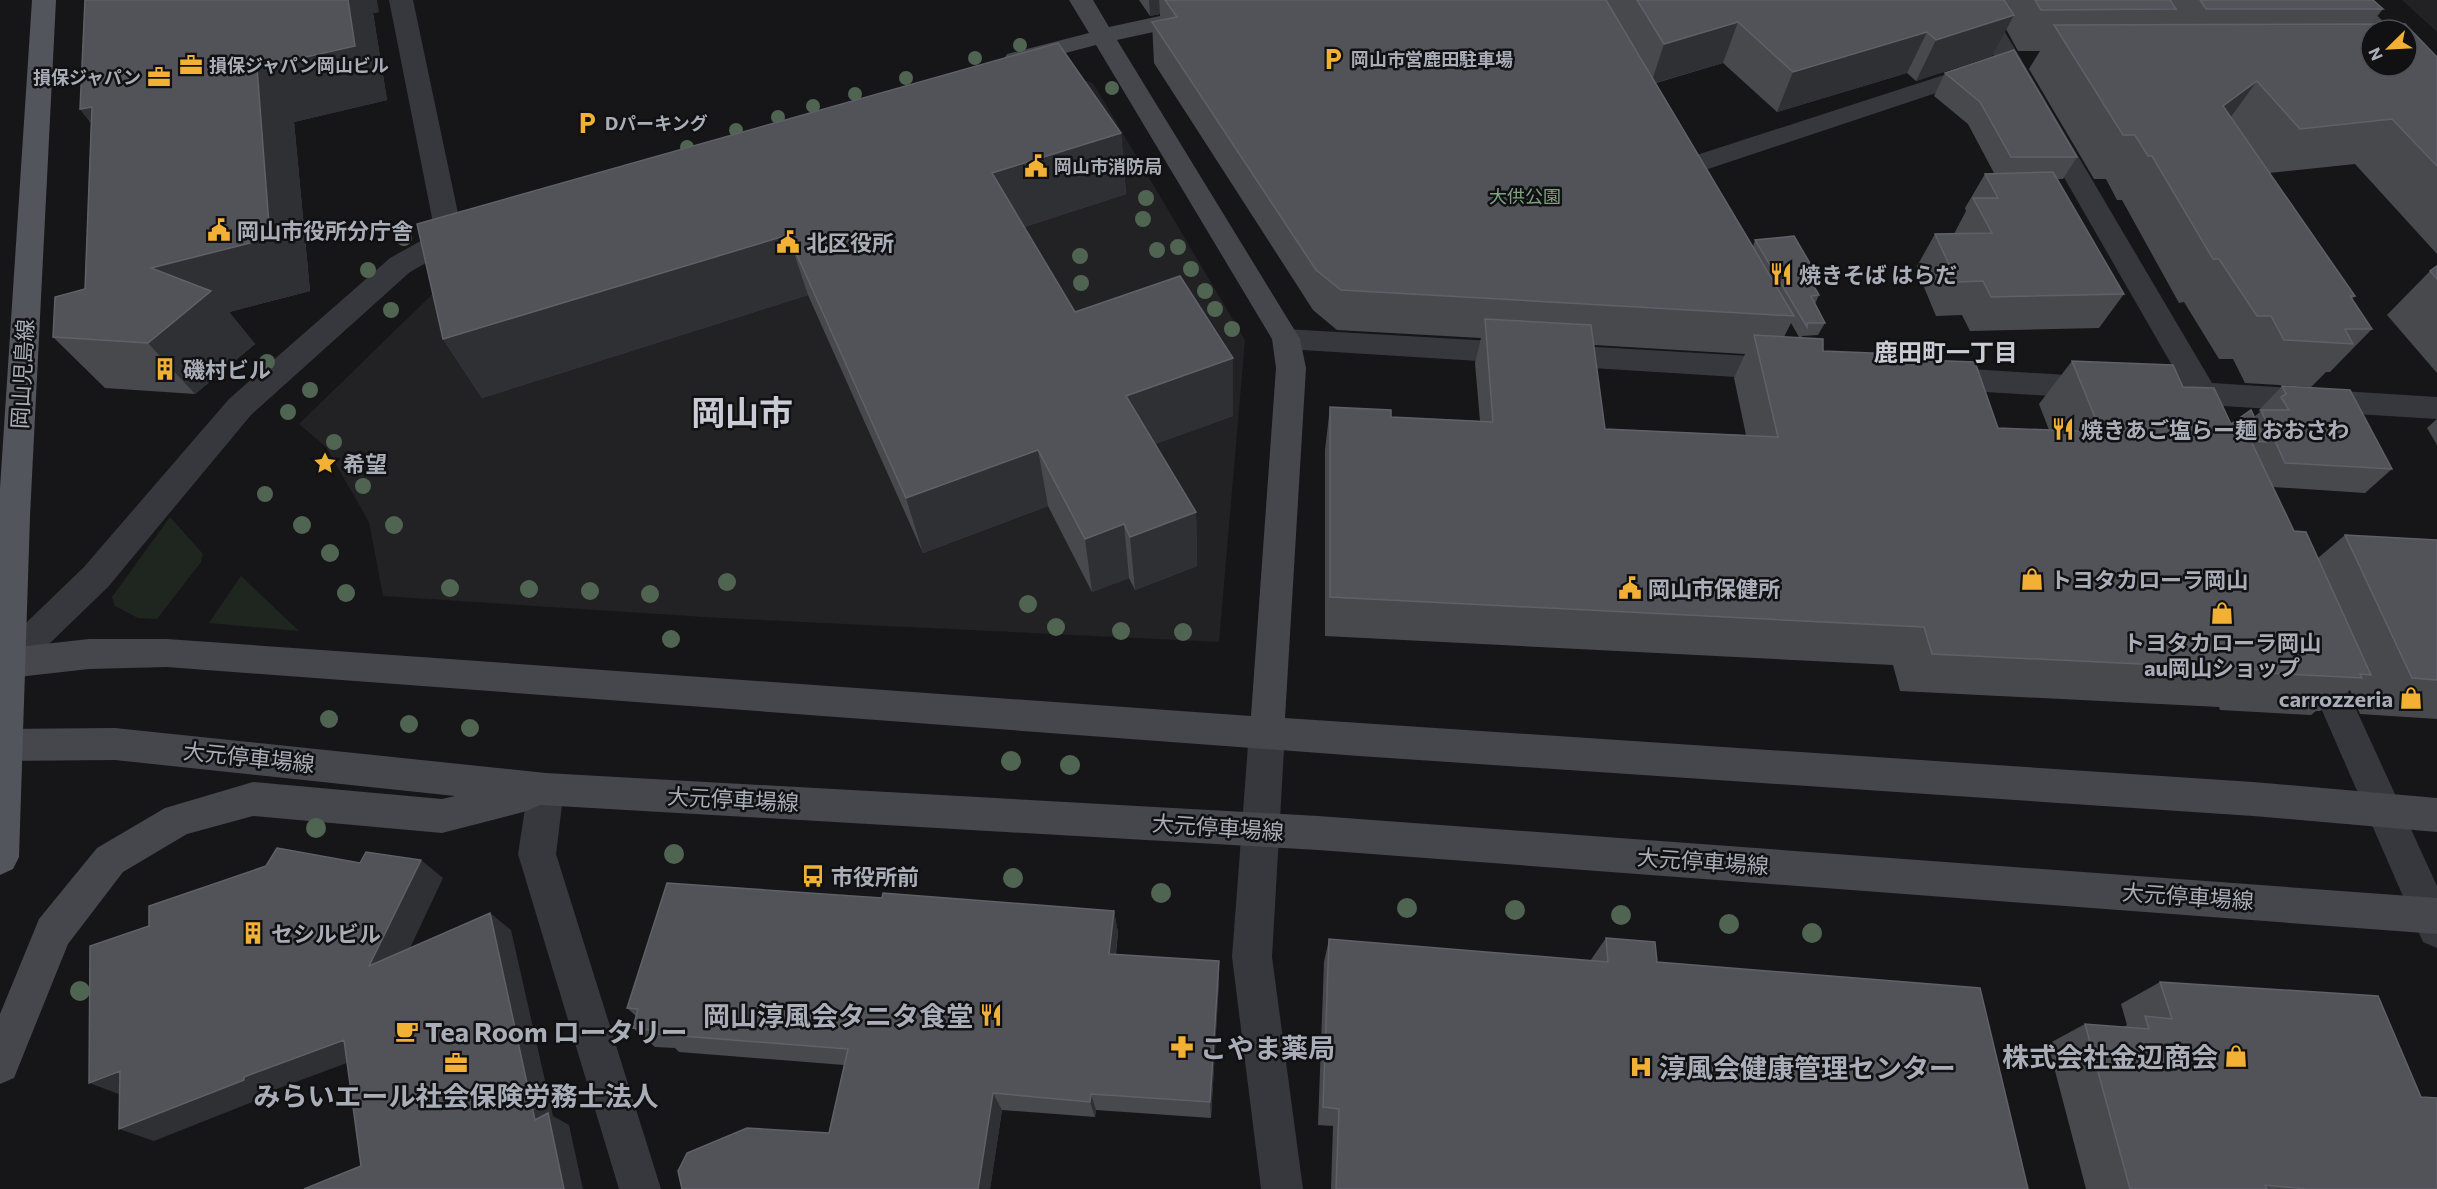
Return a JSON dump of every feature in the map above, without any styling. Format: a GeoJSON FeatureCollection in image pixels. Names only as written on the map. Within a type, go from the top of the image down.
{"type":"FeatureCollection","features":[{"type":"Feature","properties":{"kind":"main road","name":"岡山児島線"},"geometry":{"type":"LineString","coordinates":[[0,857],[4,663],[44,0]]}},
{"type":"Feature","properties":{"kind":"main road"},"geometry":{"type":"LineString","coordinates":[[1081,0],[1286,339],[1291,368],[1267,732]]}},
{"type":"Feature","properties":{"kind":"main road"},"geometry":{"type":"LineString","coordinates":[[994,66],[1050,48],[1103,35],[1268,0]]}},
{"type":"Feature","properties":{"kind":"main road"},"geometry":{"type":"LineString","coordinates":[[2348,0],[2367,18]]}},
{"type":"Feature","properties":{"kind":"main road"},"geometry":{"type":"LineString","coordinates":[[4,663],[89,654],[167,653],[1371,741],[2253,799],[2437,815]]}},
{"type":"Feature","properties":{"kind":"main road","name":"大元停車場線"},"geometry":{"type":"LineString","coordinates":[[2,744],[115,744],[546,789],[1260,830],[2435,920]]}},
{"type":"Feature","properties":{"kind":"main road"},"geometry":{"type":"LineString","coordinates":[[0,1064],[53,932],[110,860],[178,820],[254,799],[442,816],[546,789]]}},
{"type":"Feature","properties":{"kind":"street"},"geometry":{"type":"LineString","coordinates":[[4,663],[96,577],[240,407],[400,265],[460,234],[401,0]]}},
{"type":"Feature","properties":{"kind":"street"},"geometry":{"type":"LineString","coordinates":[[1974,0],[2021,60],[2203,394],[2221,437]]}},
{"type":"Feature","properties":{"kind":"street"},"geometry":{"type":"LineString","coordinates":[[1684,168],[2021,60]]}},
{"type":"Feature","properties":{"kind":"street"},"geometry":{"type":"LineString","coordinates":[[1286,339],[1807,371],[1783,340]]}},
{"type":"Feature","properties":{"kind":"street"},"geometry":{"type":"LineString","coordinates":[[1907,377],[2437,408]]}},
{"type":"Feature","properties":{"kind":"street"},"geometry":{"type":"LineString","coordinates":[[2304,631],[2435,920]]}},
{"type":"Feature","properties":{"kind":"street"},"geometry":{"type":"LineString","coordinates":[[1267,732],[1252,957],[1282,1189]]}},
{"type":"Feature","properties":{"kind":"street"},"geometry":{"type":"LineString","coordinates":[[546,789],[537,854],[640,1189]]}},
{"type":"Feature","properties":{"kind":"shaded area"},"geometry":{"type":"Polygon","coordinates":[[[2402,0],[2437,0],[2437,32],[2402,0]]]}},
{"type":"Feature","properties":{"kind":"shaded area"},"geometry":{"type":"Polygon","coordinates":[[[1057,72],[1093,83],[1245,340],[1219,642],[720,618],[383,596],[369,522],[326,447],[299,424],[453,274],[1057,72]]]}},
{"type":"Feature","properties":{"kind":"shaded area"},"geometry":{"type":"Polygon","coordinates":[[[170,517],[203,554],[201,562],[157,619],[138,618],[115,606],[112,597],[170,517]]]}},
{"type":"Feature","properties":{"kind":"shaded area"},"geometry":{"type":"Polygon","coordinates":[[[241,576],[299,631],[209,623],[241,576]]]}},
{"type":"Feature","properties":{"kind":"building"},"geometry":{"type":"Polygon","coordinates":[[[85,0],[348,0],[355,46],[257,68],[270,238],[151,268],[211,291],[148,343],[53,337],[55,297],[85,289],[92,107],[80,109],[85,0]]]}},
{"type":"Feature","properties":{"kind":"building","name":"大供公園"},"geometry":{"type":"Polygon","coordinates":[[[1165,0],[1606,0],[1794,316],[1341,290],[1316,270],[1152,22],[1177,17],[1165,0]]]}},
{"type":"Feature","properties":{"kind":"building"},"geometry":{"type":"Polygon","coordinates":[[[1637,0],[2004,0],[2014,15],[1936,40],[1927,32],[1793,72],[1738,22],[1664,44],[1637,0]]]}},
{"type":"Feature","properties":{"kind":"building"},"geometry":{"type":"Polygon","coordinates":[[[2035,0],[2170,0],[2176,9],[2041,10],[2035,0]]]}},
{"type":"Feature","properties":{"kind":"building"},"geometry":{"type":"Polygon","coordinates":[[[2200,0],[2373,0],[2383,9],[2206,9],[2200,0]]]}},
{"type":"Feature","properties":{"kind":"building"},"geometry":{"type":"Polygon","coordinates":[[[2359,24],[2359,78],[2419,78],[2419,38],[2437,57],[2437,166],[2392,119],[2300,129],[2257,81],[2223,106],[2355,296],[2350,296],[2372,329],[2345,329],[2353,344],[2284,340],[2271,316],[2257,316],[2219,259],[2213,259],[2152,156],[2148,156],[2135,135],[2123,135],[2054,25],[2359,24]]]}},
{"type":"Feature","properties":{"kind":"building"},"geometry":{"type":"Polygon","coordinates":[[[1058,43],[1121,133],[992,173],[1075,312],[1180,276],[1233,358],[1126,396],[1196,512],[1130,537],[1124,524],[1085,539],[1038,450],[906,498],[788,235],[443,339],[417,224],[1058,43]]]}},
{"type":"Feature","properties":{"kind":"building"},"geometry":{"type":"Polygon","coordinates":[[[2014,50],[2077,157],[2011,157],[1980,102],[1945,73],[2014,50]]]}},
{"type":"Feature","properties":{"kind":"building"},"geometry":{"type":"Polygon","coordinates":[[[2053,172],[2124,294],[1991,297],[1983,281],[1957,282],[1935,234],[1992,233],[1973,198],[1998,198],[1985,174],[2053,172]]]}},
{"type":"Feature","properties":{"kind":"building"},"geometry":{"type":"Polygon","coordinates":[[[1794,236],[1818,277],[1809,278],[1819,295],[1811,296],[1825,323],[1807,323],[1807,327],[1755,240],[1794,236]]]}},
{"type":"Feature","properties":{"kind":"building"},"geometry":{"type":"Polygon","coordinates":[[[2437,266],[2437,279],[2430,271],[2437,266]]]}},
{"type":"Feature","properties":{"kind":"building"},"geometry":{"type":"Polygon","coordinates":[[[1485,319],[1591,325],[1605,429],[1778,437],[1754,335],[1823,339],[1823,351],[1920,355],[1922,360],[1975,362],[1998,428],[2101,432],[2072,361],[2173,365],[2183,387],[2214,388],[2231,424],[2251,410],[2266,442],[2251,441],[2294,531],[2306,532],[2371,675],[2360,674],[2362,678],[2267,673],[2266,670],[1932,654],[1924,627],[1330,597],[1330,407],[1391,410],[1391,417],[1493,422],[1485,319]]]}},
{"type":"Feature","properties":{"kind":"building"},"geometry":{"type":"Polygon","coordinates":[[[2282,386],[2350,390],[2392,469],[2285,463],[2261,410],[2289,410],[2281,397],[2286,394],[2282,386]]]}},
{"type":"Feature","properties":{"kind":"building"},"geometry":{"type":"Polygon","coordinates":[[[2345,535],[2437,540],[2437,680],[2412,678],[2345,535]]]}},
{"type":"Feature","properties":{"kind":"building"},"geometry":{"type":"Polygon","coordinates":[[[277,848],[360,863],[366,852],[421,860],[369,966],[490,913],[535,1120],[548,1113],[564,1189],[304,1189],[361,1166],[344,1040],[244,1077],[244,1080],[119,1129],[120,1071],[89,1083],[90,946],[149,926],[149,906],[266,866],[277,848]]]}},
{"type":"Feature","properties":{"kind":"building"},"geometry":{"type":"Polygon","coordinates":[[[667,883],[882,898],[883,893],[1114,911],[1109,954],[1219,961],[1210,1102],[1091,1094],[1090,1102],[993,1093],[978,1189],[682,1189],[678,1171],[687,1153],[747,1128],[829,1133],[848,1049],[657,1034],[658,1031],[633,1028],[638,1009],[627,1008],[667,883]]]}},
{"type":"Feature","properties":{"kind":"building","name":"淳風会健康管理センター"},"geometry":{"type":"Polygon","coordinates":[[[1606,938],[1655,942],[1657,962],[1980,988],[2028,1189],[1336,1189],[1339,1109],[1323,1107],[1329,939],[1608,962],[1606,938]]]}},
{"type":"Feature","properties":{"kind":"building"},"geometry":{"type":"Polygon","coordinates":[[[2160,982],[2378,996],[2421,1097],[2437,1098],[2437,1189],[2307,1189],[2265,1185],[2267,1189],[2130,1189],[2085,1024],[2149,1029],[2145,1016],[2172,1019],[2160,982]]]}},
{"type":"Feature","properties":{"kind":"place","name":"岡山市営鹿田駐車場"},"geometry":{"type":"Point","coordinates":[1333,59]}},
{"type":"Feature","properties":{"kind":"place","name":"損保ジャパン岡山ビル"},"geometry":{"type":"Point","coordinates":[191,65]}},
{"type":"Feature","properties":{"kind":"place","name":"損保ジャパン"},"geometry":{"type":"Point","coordinates":[159,77]}},
{"type":"Feature","properties":{"kind":"place","name":"Dパーキング"},"geometry":{"type":"Point","coordinates":[587,123]}},
{"type":"Feature","properties":{"kind":"place","name":"岡山市消防局"},"geometry":{"type":"Point","coordinates":[1036,166]}},
{"type":"Feature","properties":{"kind":"place","name":"岡山市役所分庁舎"},"geometry":{"type":"Point","coordinates":[219,230]}},
{"type":"Feature","properties":{"kind":"place","name":"北区役所"},"geometry":{"type":"Point","coordinates":[788,242]}},
{"type":"Feature","properties":{"kind":"place","name":"焼きそば はらだ"},"geometry":{"type":"Point","coordinates":[1781,274]}},
{"type":"Feature","properties":{"kind":"place","name":"磯村ビル"},"geometry":{"type":"Point","coordinates":[165,369]}},
{"type":"Feature","properties":{"kind":"place","name":"焼きあご塩らー麺 おおさわ"},"geometry":{"type":"Point","coordinates":[2063,429]}},
{"type":"Feature","properties":{"kind":"place","name":"希望"},"geometry":{"type":"Point","coordinates":[325,463]}},
{"type":"Feature","properties":{"kind":"place","name":"トヨタカローラ岡山"},"geometry":{"type":"Point","coordinates":[2032,579]}},
{"type":"Feature","properties":{"kind":"place","name":"岡山市保健所"},"geometry":{"type":"Point","coordinates":[1630,588]}},
{"type":"Feature","properties":{"kind":"place","name":"トヨタカローラ岡山 au岡山ショップ"},"geometry":{"type":"Point","coordinates":[2222,613]}},
{"type":"Feature","properties":{"kind":"place","name":"carrozzeria"},"geometry":{"type":"Point","coordinates":[2411,698]}},
{"type":"Feature","properties":{"kind":"place","name":"市役所前"},"geometry":{"type":"Point","coordinates":[813,876]}},
{"type":"Feature","properties":{"kind":"place","name":"セシルビル"},"geometry":{"type":"Point","coordinates":[253,933]}},
{"type":"Feature","properties":{"kind":"place","name":"岡山淳風会タニタ食堂"},"geometry":{"type":"Point","coordinates":[991,1015]}},
{"type":"Feature","properties":{"kind":"place","name":"Tea Room ロータリー"},"geometry":{"type":"Point","coordinates":[407,1031]}},
{"type":"Feature","properties":{"kind":"place","name":"こやま薬局"},"geometry":{"type":"Point","coordinates":[1182,1047]}},
{"type":"Feature","properties":{"kind":"place","name":"株式会社金辺商会"},"geometry":{"type":"Point","coordinates":[2236,1056]}},
{"type":"Feature","properties":{"kind":"place","name":"みらいエール社会保険労務士法人"},"geometry":{"type":"Point","coordinates":[456,1063]}},
{"type":"Feature","properties":{"kind":"place","name":"淳風会健康管理センター"},"geometry":{"type":"Point","coordinates":[1641,1067]}},
{"type":"Feature","properties":{"kind":"district","name":"鹿田町一丁目"},"geometry":{"type":"Point","coordinates":[1946,351]}},
{"type":"Feature","properties":{"kind":"district","name":"岡山市"},"geometry":{"type":"Point","coordinates":[742,411]}}]}
